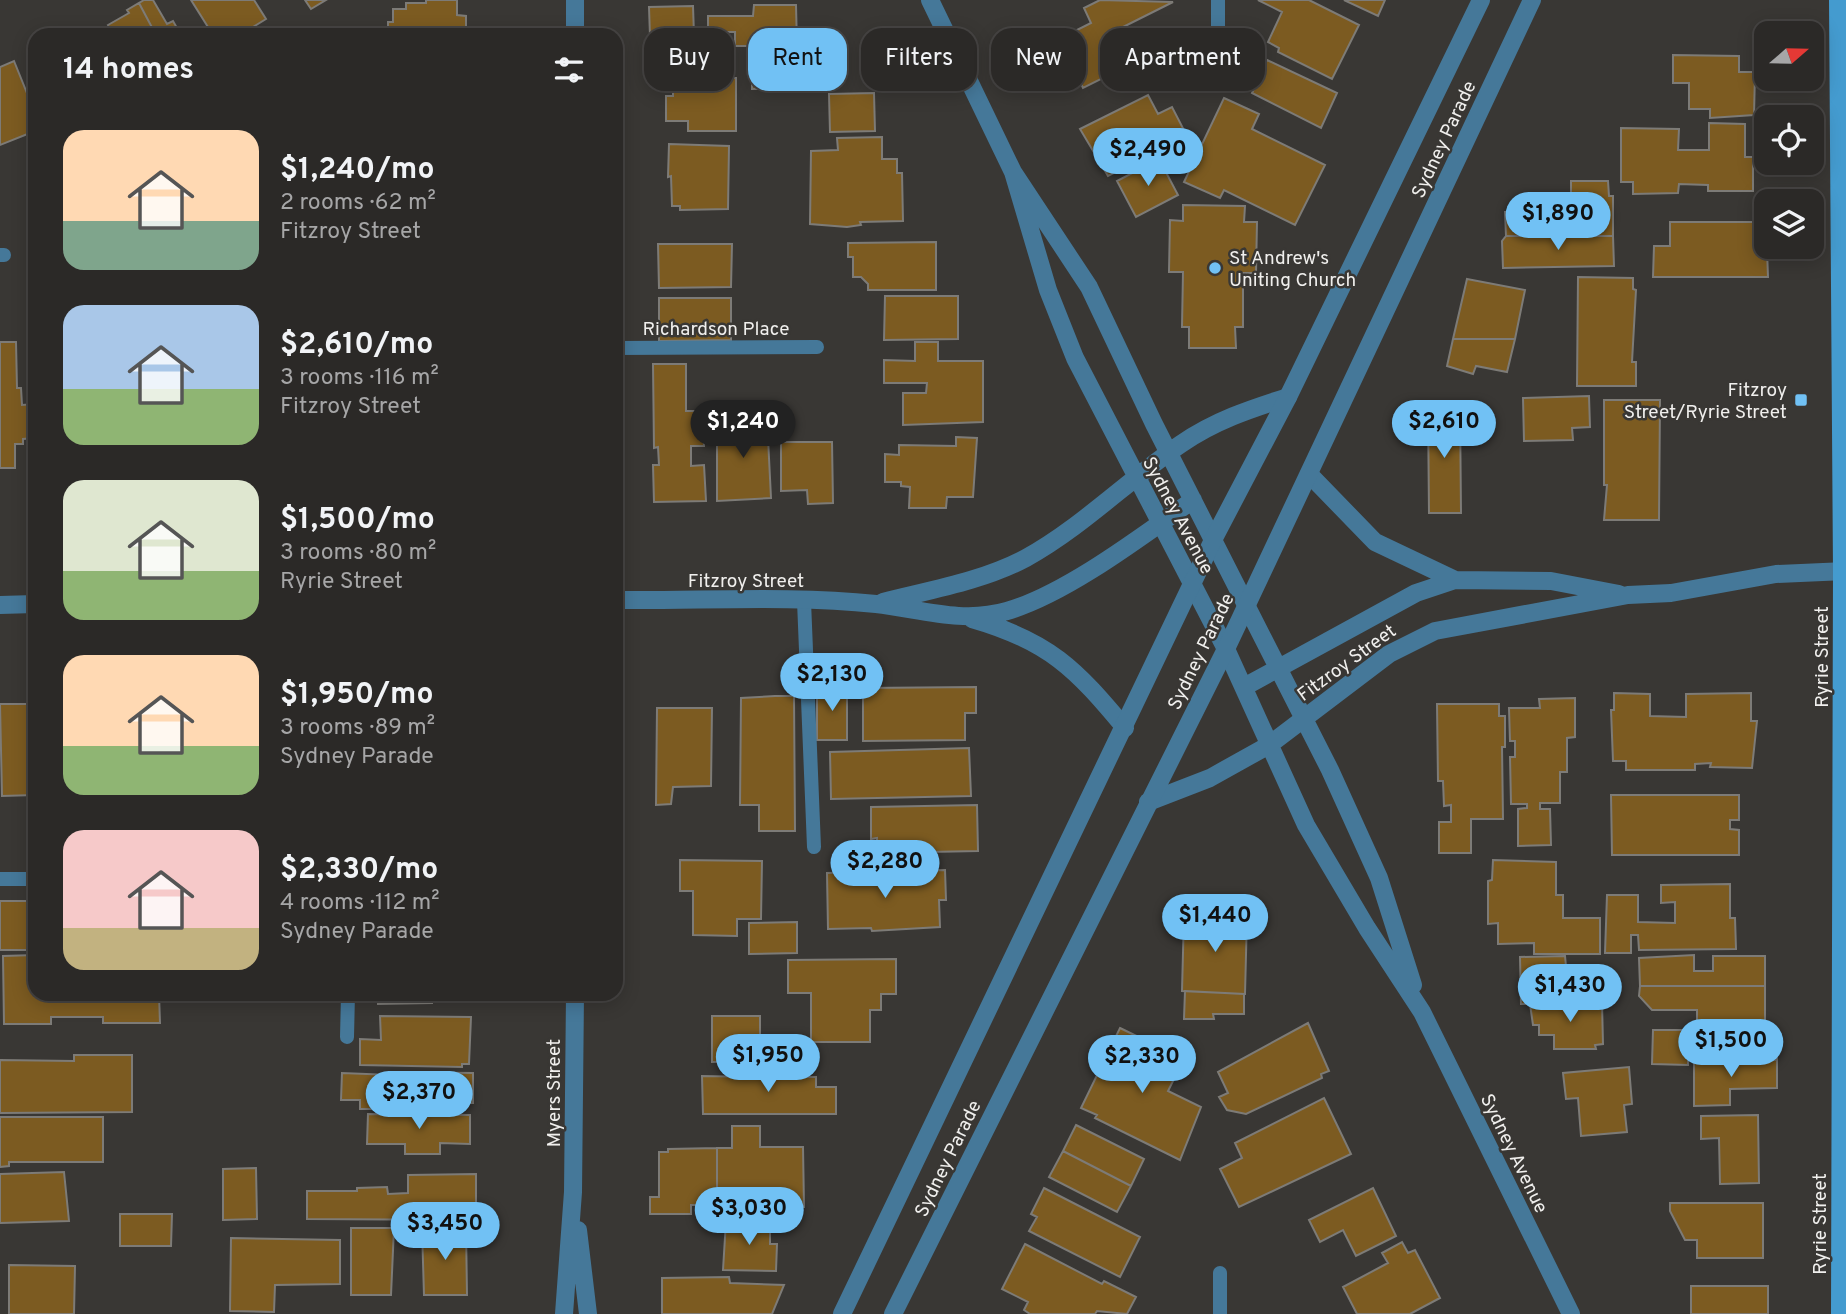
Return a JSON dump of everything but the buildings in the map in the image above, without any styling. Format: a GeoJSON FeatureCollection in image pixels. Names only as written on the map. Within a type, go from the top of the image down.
{"type":"FeatureCollection","features":[{"type":"Feature","properties":{"kind":"main road","name":"Ryrie Street"},"geometry":{"type":"LineString","coordinates":[[1838,0],[1844,571],[1840,1314]]}},
{"type":"Feature","properties":{"kind":"street"},"geometry":{"type":"LineString","coordinates":[[575,0],[575,28]]}},
{"type":"Feature","properties":{"kind":"street","name":"Sydney Avenue"},"geometry":{"type":"LineString","coordinates":[[930,0],[1013,172],[1088,287],[1304,717],[1373,860],[1422,1012]]}},
{"type":"Feature","properties":{"kind":"street","name":"Sydney Parade"},"geometry":{"type":"LineString","coordinates":[[842,1314],[1214,538],[1288,397],[1481,0]]}},
{"type":"Feature","properties":{"kind":"street","name":"Sydney Parade"},"geometry":{"type":"LineString","coordinates":[[893,1314],[1247,606],[1532,0]]}},
{"type":"Feature","properties":{"kind":"street","name":"Sydney Avenue"},"geometry":{"type":"LineString","coordinates":[[1013,172],[1058,317],[1135,480],[1226,649],[1306,825],[1339,883],[1422,1012],[1571,1314]]}},
{"type":"Feature","properties":{"kind":"street","name":"Fitzroy Street"},"geometry":{"type":"LineString","coordinates":[[876,604],[975,577],[1023,559],[1067,531],[1170,452],[1238,412],[1288,397]]}},
{"type":"Feature","properties":{"kind":"street","name":"Fitzroy Street"},"geometry":{"type":"LineString","coordinates":[[1309,474],[1375,542],[1455,580]]}},
{"type":"Feature","properties":{"kind":"street","name":"Fitzroy Street"},"geometry":{"type":"LineString","coordinates":[[966,618],[1009,611],[1030,602],[1159,524],[1193,500]]}},
{"type":"Feature","properties":{"kind":"street","name":"Fitzroy Street"},"geometry":{"type":"LineString","coordinates":[[1148,802],[1210,778],[1269,745],[1389,654],[1435,631],[1628,595],[1671,593],[1776,574],[1844,571]]}},
{"type":"Feature","properties":{"kind":"street","name":"Fitzroy Street"},"geometry":{"type":"LineString","coordinates":[[1244,687],[1416,593],[1455,580],[1551,581],[1628,595]]}},
{"type":"Feature","properties":{"kind":"street","name":"Fitzroy Street"},"geometry":{"type":"LineString","coordinates":[[623,600],[876,604],[966,618],[1028,640],[1064,660],[1087,682],[1125,728]]}},
{"type":"Feature","properties":{"kind":"street"},"geometry":{"type":"LineString","coordinates":[[0,605],[28,604]]}},
{"type":"Feature","properties":{"kind":"street","name":"Myers Street"},"geometry":{"type":"LineString","coordinates":[[564,1314],[573,1192],[575,1001]]}},
{"type":"Feature","properties":{"kind":"street","name":"Myers Street"},"geometry":{"type":"LineString","coordinates":[[573,1192],[588,1314]]}},
{"type":"Feature","properties":{"kind":"lane"},"geometry":{"type":"LineString","coordinates":[[1218,0],[1218,28]]}},
{"type":"Feature","properties":{"kind":"lane","name":"Richardson Place"},"geometry":{"type":"LineString","coordinates":[[623,348],[817,347]]}},
{"type":"Feature","properties":{"kind":"lane"},"geometry":{"type":"LineString","coordinates":[[804,601],[814,847]]}},
{"type":"Feature","properties":{"kind":"lane"},"geometry":{"type":"LineString","coordinates":[[0,879],[28,879]]}},
{"type":"Feature","properties":{"kind":"lane"},"geometry":{"type":"LineString","coordinates":[[347,1037],[348,1001]]}},
{"type":"Feature","properties":{"kind":"lane"},"geometry":{"type":"LineString","coordinates":[[1220,1273],[1220,1314]]}},
{"type":"Feature","properties":{"kind":"place","name":"St Andrew's Uniting Church"},"geometry":{"type":"Point","coordinates":[1215,268]}},
{"type":"Feature","properties":{"kind":"place","name":"Fitzroy Street/Ryrie Street"},"geometry":{"type":"Point","coordinates":[1801,400]}}]}
